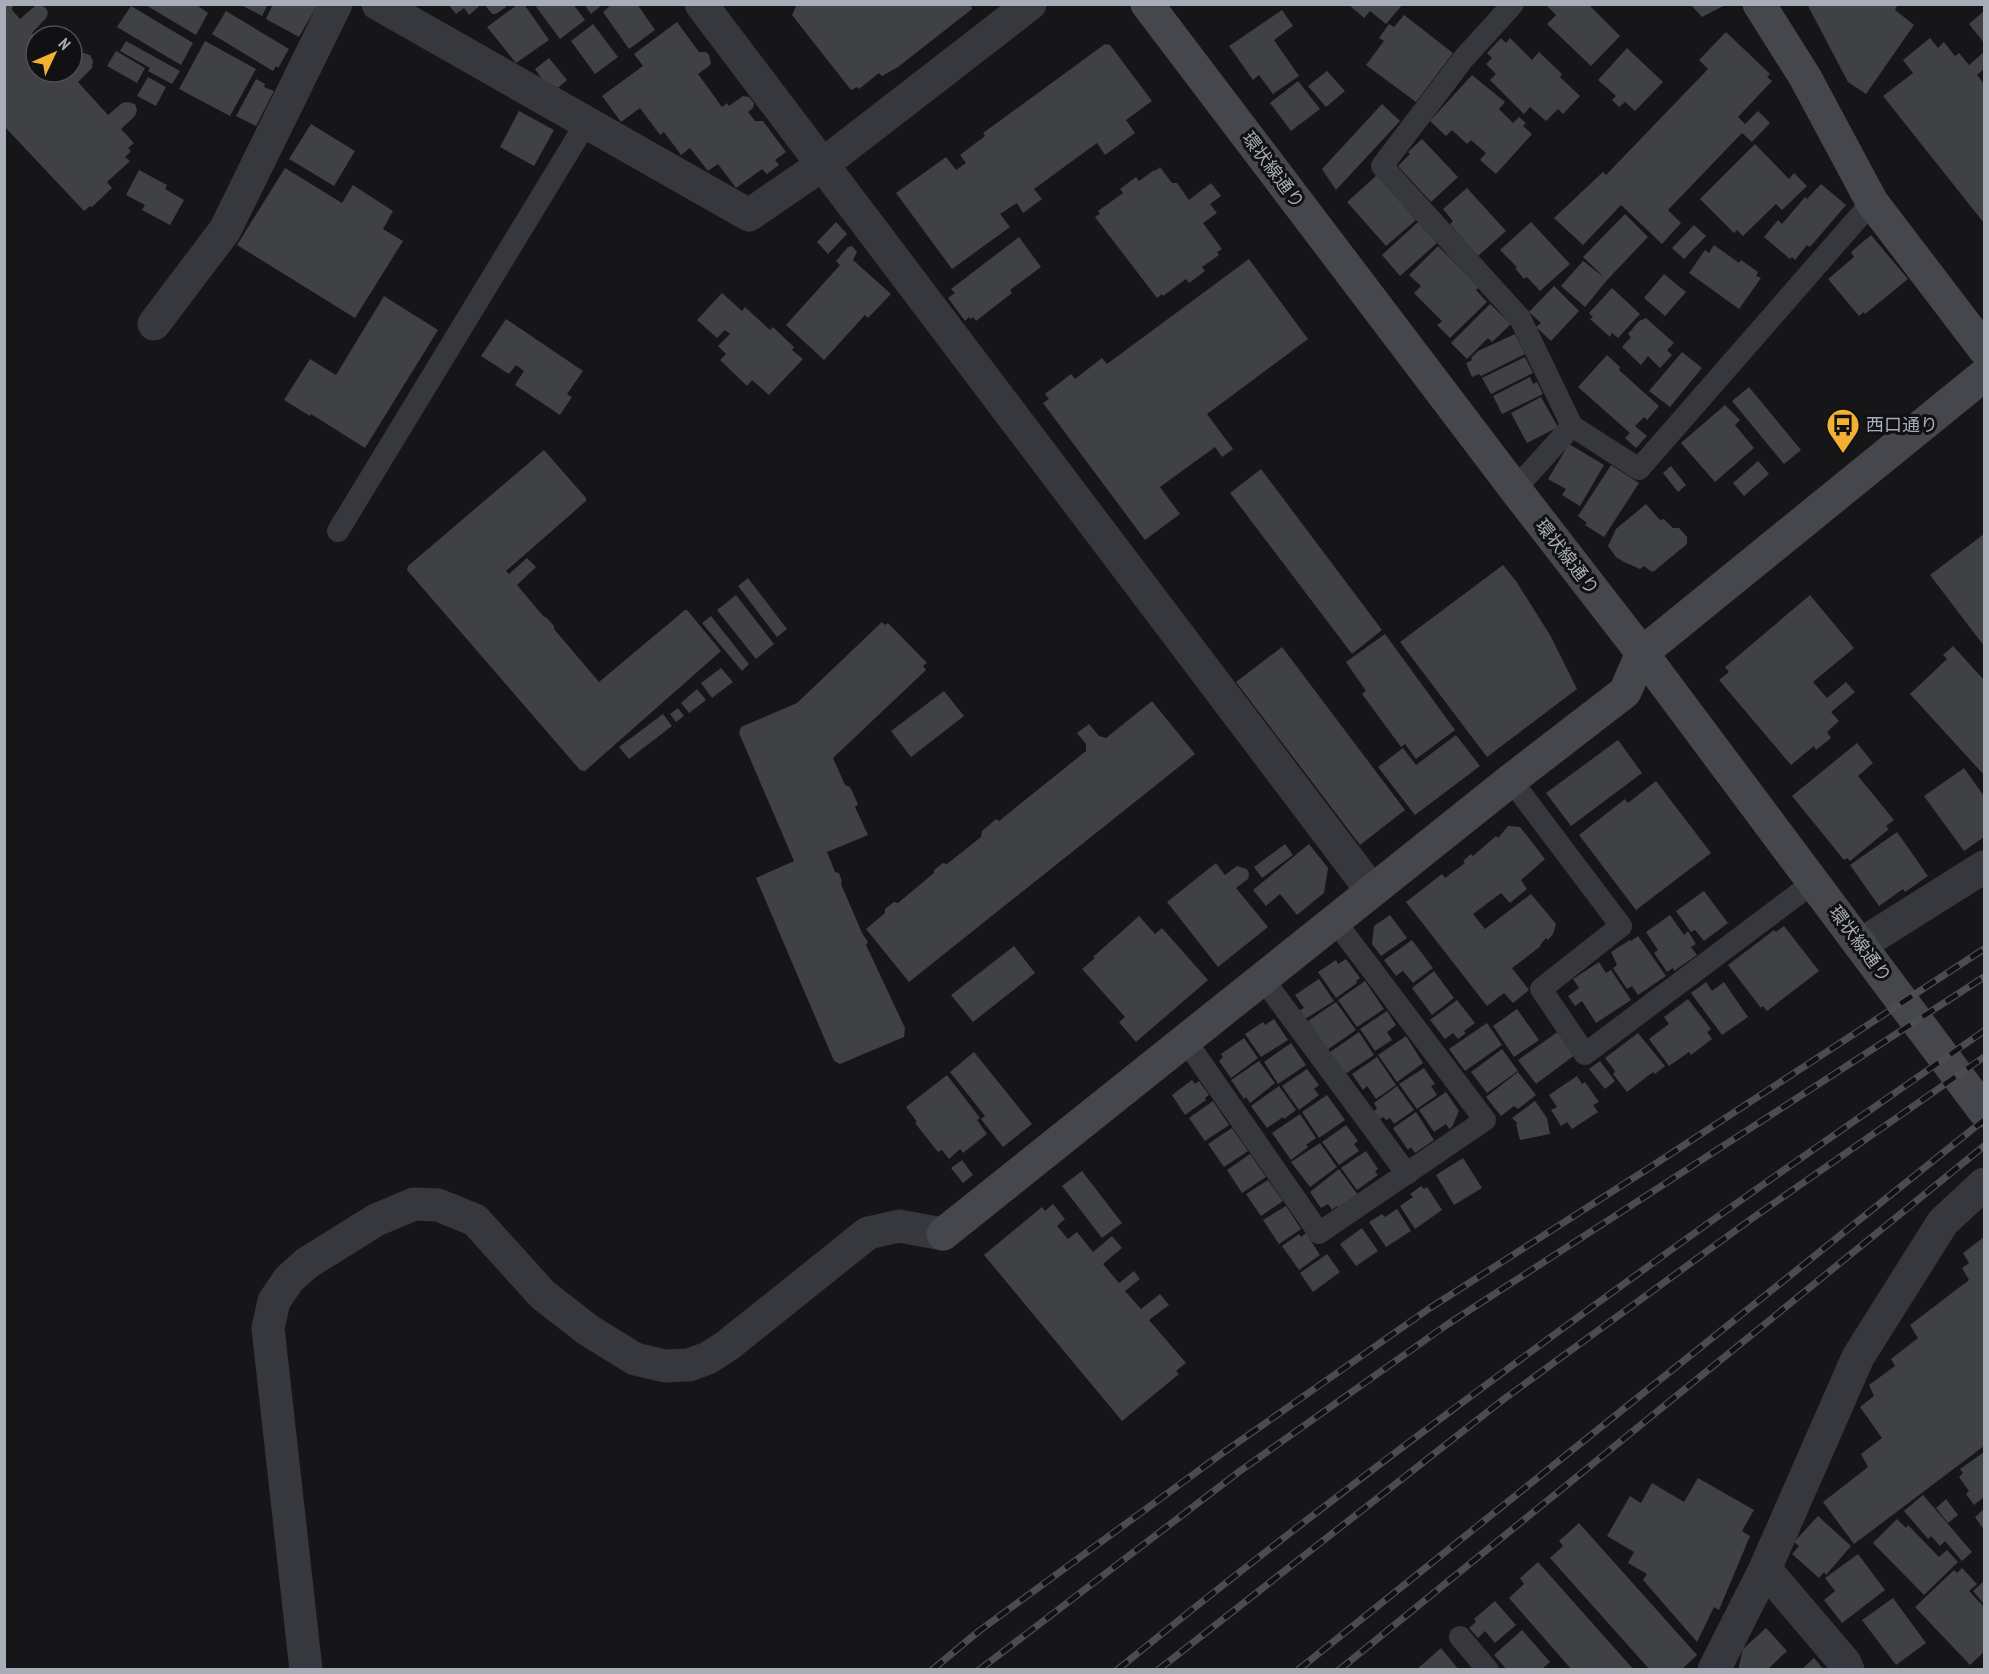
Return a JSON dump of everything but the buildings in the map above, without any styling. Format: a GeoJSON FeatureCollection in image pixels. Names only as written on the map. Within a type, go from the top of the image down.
{"type":"FeatureCollection","features":[{"type":"Feature","properties":{"kind":"street"},"geometry":{"type":"LineString","coordinates":[[154,324],[225,230],[336,4]]}},
{"type":"Feature","properties":{"kind":"street"},"geometry":{"type":"LineString","coordinates":[[378,4],[748,215],[822,165],[1030,4]]}},
{"type":"Feature","properties":{"kind":"street"},"geometry":{"type":"LineString","coordinates":[[701,4],[1372,891]]}},
{"type":"Feature","properties":{"kind":"street","name":"環状線通り"},"geometry":{"type":"LineString","coordinates":[[1147,4],[1642,653],[1984,1111]]}},
{"type":"Feature","properties":{"kind":"street"},"geometry":{"type":"LineString","coordinates":[[1759,4],[1805,77],[1872,202],[1984,349]]}},
{"type":"Feature","properties":{"kind":"street"},"geometry":{"type":"LineString","coordinates":[[306,1670],[268,1328],[274,1301],[289,1279],[307,1263],[396,1210],[414,1204],[438,1205],[475,1220],[543,1295],[588,1330],[635,1359],[665,1366],[689,1365],[708,1358],[728,1345],[868,1233],[899,1226],[943,1234],[1511,780],[1625,692],[1642,653],[1984,375]]}},
{"type":"Feature","properties":{"kind":"street"},"geometry":{"type":"LineString","coordinates":[[1860,945],[1984,867]]}},
{"type":"Feature","properties":{"kind":"street"},"geometry":{"type":"LineString","coordinates":[[1714,1670],[1765,1569],[1858,1357],[1943,1222],[1984,1184]]}},
{"type":"Feature","properties":{"kind":"street"},"geometry":{"type":"LineString","coordinates":[[1765,1569],[1845,1663],[1848,1670]]}},
{"type":"Feature","properties":{"kind":"lane"},"geometry":{"type":"LineString","coordinates":[[1513,4],[1464,58],[1382,166],[1520,318],[1572,426],[1640,469],[1872,202]]}},
{"type":"Feature","properties":{"kind":"lane"},"geometry":{"type":"LineString","coordinates":[[338,531],[586,123]]}},
{"type":"Feature","properties":{"kind":"lane"},"geometry":{"type":"LineString","coordinates":[[1515,489],[1572,426]]}},
{"type":"Feature","properties":{"kind":"lane"},"geometry":{"type":"LineString","coordinates":[[1511,780],[1621,926],[1541,989],[1585,1054],[1814,882]]}},
{"type":"Feature","properties":{"kind":"lane"},"geometry":{"type":"LineString","coordinates":[[1186,1041],[1319,1233],[1485,1120],[1335,921]]}},
{"type":"Feature","properties":{"kind":"lane"},"geometry":{"type":"LineString","coordinates":[[1263,979],[1407,1174]]}},
{"type":"Feature","properties":{"kind":"lane"},"geometry":{"type":"LineString","coordinates":[[1460,1637],[1488,1670]]}},
{"type":"Feature","properties":{"kind":"railway"},"geometry":{"type":"LineString","coordinates":[[932,1670],[979,1631],[1224,1452],[1430,1308],[1984,949]]}},
{"type":"Feature","properties":{"kind":"railway"},"geometry":{"type":"LineString","coordinates":[[979,1670],[1240,1471],[1445,1326],[1984,977]]}},
{"type":"Feature","properties":{"kind":"railway"},"geometry":{"type":"LineString","coordinates":[[1117,1670],[1331,1501],[1476,1392],[1622,1285],[1984,1031]]}},
{"type":"Feature","properties":{"kind":"railway"},"geometry":{"type":"LineString","coordinates":[[1158,1670],[1504,1399],[1754,1217],[1984,1057]]}},
{"type":"Feature","properties":{"kind":"railway"},"geometry":{"type":"LineString","coordinates":[[1298,1670],[1984,1120]]}},
{"type":"Feature","properties":{"kind":"railway"},"geometry":{"type":"LineString","coordinates":[[1339,1670],[1984,1146]]}},
{"type":"Feature","properties":{"kind":"place","name":"西口通り"},"geometry":{"type":"Point","coordinates":[1843,454]}}]}
